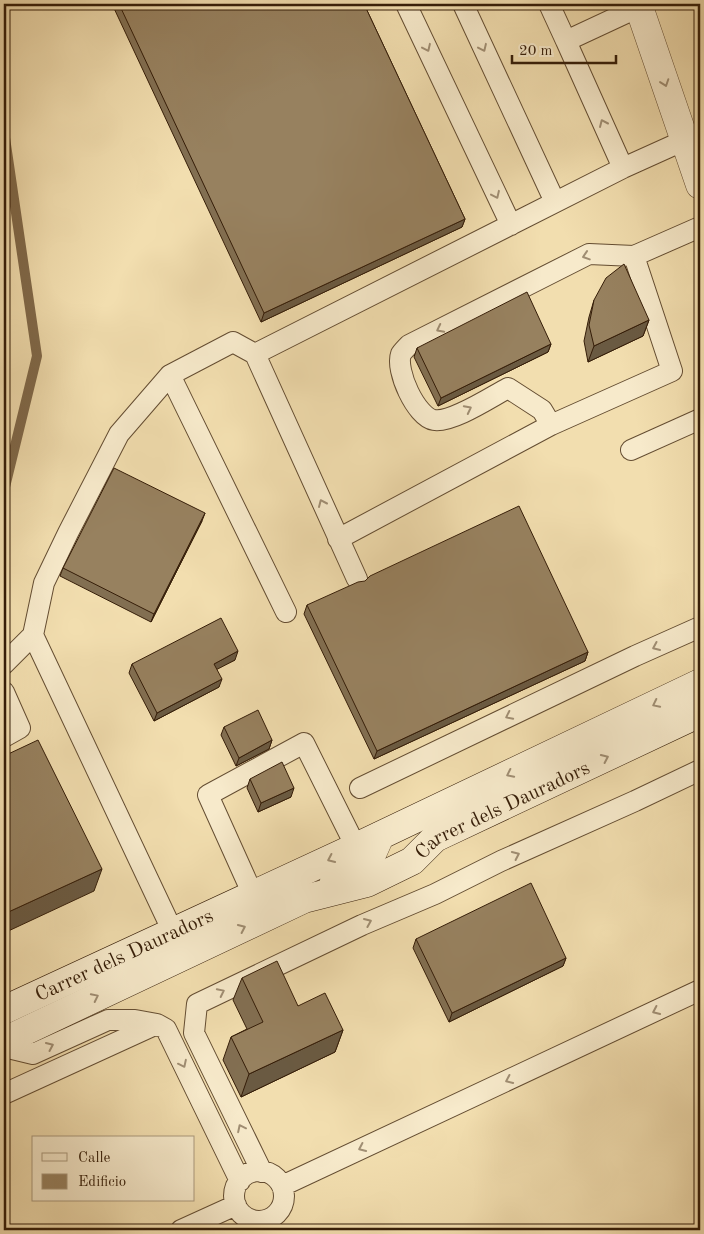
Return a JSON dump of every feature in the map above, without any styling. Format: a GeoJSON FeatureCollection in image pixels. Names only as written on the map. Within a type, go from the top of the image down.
{"type":"FeatureCollection","features":[{"type":"Feature","properties":{"kind":"street"},"geometry":{"type":"LineString","coordinates":[[638,5],[700,185]]}},
{"type":"Feature","properties":{"kind":"street","name":"Carrer dels Dauradors"},"geometry":{"type":"LineString","coordinates":[[4,1010],[356,848],[700,682]]}},
{"type":"Feature","properties":{"kind":"street","name":"Carrer dels Dauradors"},"geometry":{"type":"LineString","coordinates":[[304,899],[367,883],[412,861],[435,838],[700,713]]}},
{"type":"Feature","properties":{"kind":"street","name":"Carrer dels Dauradors"},"geometry":{"type":"LineString","coordinates":[[4,1042],[365,870],[380,836]]}},
{"type":"Feature","properties":{"kind":"lane"},"geometry":{"type":"LineString","coordinates":[[406,4],[511,225]]}},
{"type":"Feature","properties":{"kind":"lane"},"geometry":{"type":"LineString","coordinates":[[463,4],[555,202]]}},
{"type":"Feature","properties":{"kind":"lane"},"geometry":{"type":"LineString","coordinates":[[548,4],[623,168]]}},
{"type":"Feature","properties":{"kind":"lane"},"geometry":{"type":"LineString","coordinates":[[566,41],[638,5]]}},
{"type":"Feature","properties":{"kind":"lane"},"geometry":{"type":"LineString","coordinates":[[255,354],[623,168],[685,140]]}},
{"type":"Feature","properties":{"kind":"lane"},"geometry":{"type":"LineString","coordinates":[[551,425],[542,410],[508,388],[448,419],[434,420],[425,417],[418,408],[403,379],[400,363],[401,353],[409,345],[589,254],[634,256],[700,227]]}},
{"type":"Feature","properties":{"kind":"lane"},"geometry":{"type":"LineString","coordinates":[[338,539],[551,425],[672,371],[634,256]]}},
{"type":"Feature","properties":{"kind":"lane"},"geometry":{"type":"LineString","coordinates":[[4,664],[33,635],[44,583],[119,434],[170,375],[232,342],[255,354],[357,579]]}},
{"type":"Feature","properties":{"kind":"lane"},"geometry":{"type":"LineString","coordinates":[[170,375],[286,612]]}},
{"type":"Feature","properties":{"kind":"lane"},"geometry":{"type":"LineString","coordinates":[[631,450],[700,419]]}},
{"type":"Feature","properties":{"kind":"lane"},"geometry":{"type":"LineString","coordinates":[[360,788],[635,656],[700,627]]}},
{"type":"Feature","properties":{"kind":"lane"},"geometry":{"type":"LineString","coordinates":[[33,635],[174,932]]}},
{"type":"Feature","properties":{"kind":"lane"},"geometry":{"type":"LineString","coordinates":[[4,692],[20,728],[4,737]]}},
{"type":"Feature","properties":{"kind":"lane"},"geometry":{"type":"LineString","coordinates":[[253,895],[208,795],[304,743],[356,848]]}},
{"type":"Feature","properties":{"kind":"lane"},"geometry":{"type":"LineString","coordinates":[[262,1172],[194,1033],[197,1004],[362,925],[435,894],[501,861],[700,770]]}},
{"type":"Feature","properties":{"kind":"lane"},"geometry":{"type":"LineString","coordinates":[[282,1186],[700,990]]}},
{"type":"Feature","properties":{"kind":"lane"},"geometry":{"type":"LineString","coordinates":[[4,1047],[33,1054],[108,1020],[135,1020],[157,1024],[166,1029],[240,1181]]}},
{"type":"Feature","properties":{"kind":"lane"},"geometry":{"type":"LineString","coordinates":[[4,1094],[157,1024]]}},
{"type":"Feature","properties":{"kind":"lane"},"geometry":{"type":"LineString","coordinates":[[254,1172],[262,1172],[271,1174],[282,1186],[284,1193],[282,1207],[275,1224],[251,1220],[240,1212],[236,1205],[236,1188],[240,1181],[254,1172]]}},
{"type":"Feature","properties":{"kind":"lane"},"geometry":{"type":"LineString","coordinates":[[181,1230],[236,1205]]}},
{"type":"Feature","properties":{"kind":"building"},"geometry":{"type":"Polygon","coordinates":[[[119,4],[364,4],[465,219],[264,313],[119,4]]]}},
{"type":"Feature","properties":{"kind":"building"},"geometry":{"type":"Polygon","coordinates":[[[624,264],[649,320],[594,346],[589,325],[594,300],[606,278],[624,264]]]}},
{"type":"Feature","properties":{"kind":"building"},"geometry":{"type":"Polygon","coordinates":[[[527,292],[551,344],[441,398],[417,348],[527,292]]]}},
{"type":"Feature","properties":{"kind":"building"},"geometry":{"type":"Polygon","coordinates":[[[114,468],[205,513],[154,614],[63,568],[114,468]]]}},
{"type":"Feature","properties":{"kind":"building"},"geometry":{"type":"Polygon","coordinates":[[[519,506],[588,652],[377,751],[307,605],[358,582],[365,581],[370,576],[519,506]]]}},
{"type":"Feature","properties":{"kind":"building"},"geometry":{"type":"Polygon","coordinates":[[[221,618],[238,651],[214,664],[222,679],[157,713],[132,664],[221,618]]]}},
{"type":"Feature","properties":{"kind":"building"},"geometry":{"type":"Polygon","coordinates":[[[258,710],[272,740],[239,758],[224,727],[258,710]]]}},
{"type":"Feature","properties":{"kind":"building"},"geometry":{"type":"Polygon","coordinates":[[[38,740],[102,869],[4,914],[4,756],[38,740]]]}},
{"type":"Feature","properties":{"kind":"building"},"geometry":{"type":"Polygon","coordinates":[[[282,762],[294,788],[261,803],[250,779],[282,762]]]}},
{"type":"Feature","properties":{"kind":"building"},"geometry":{"type":"Polygon","coordinates":[[[531,883],[566,958],[452,1013],[416,939],[531,883]]]}},
{"type":"Feature","properties":{"kind":"building"},"geometry":{"type":"Polygon","coordinates":[[[277,961],[298,1006],[325,993],[343,1030],[249,1074],[231,1037],[263,1022],[242,978],[277,961]]]}},
{"type":"Feature","properties":{"kind":"waterway"},"geometry":{"type":"LineString","coordinates":[[4,131],[37,356],[4,491]]}}]}
